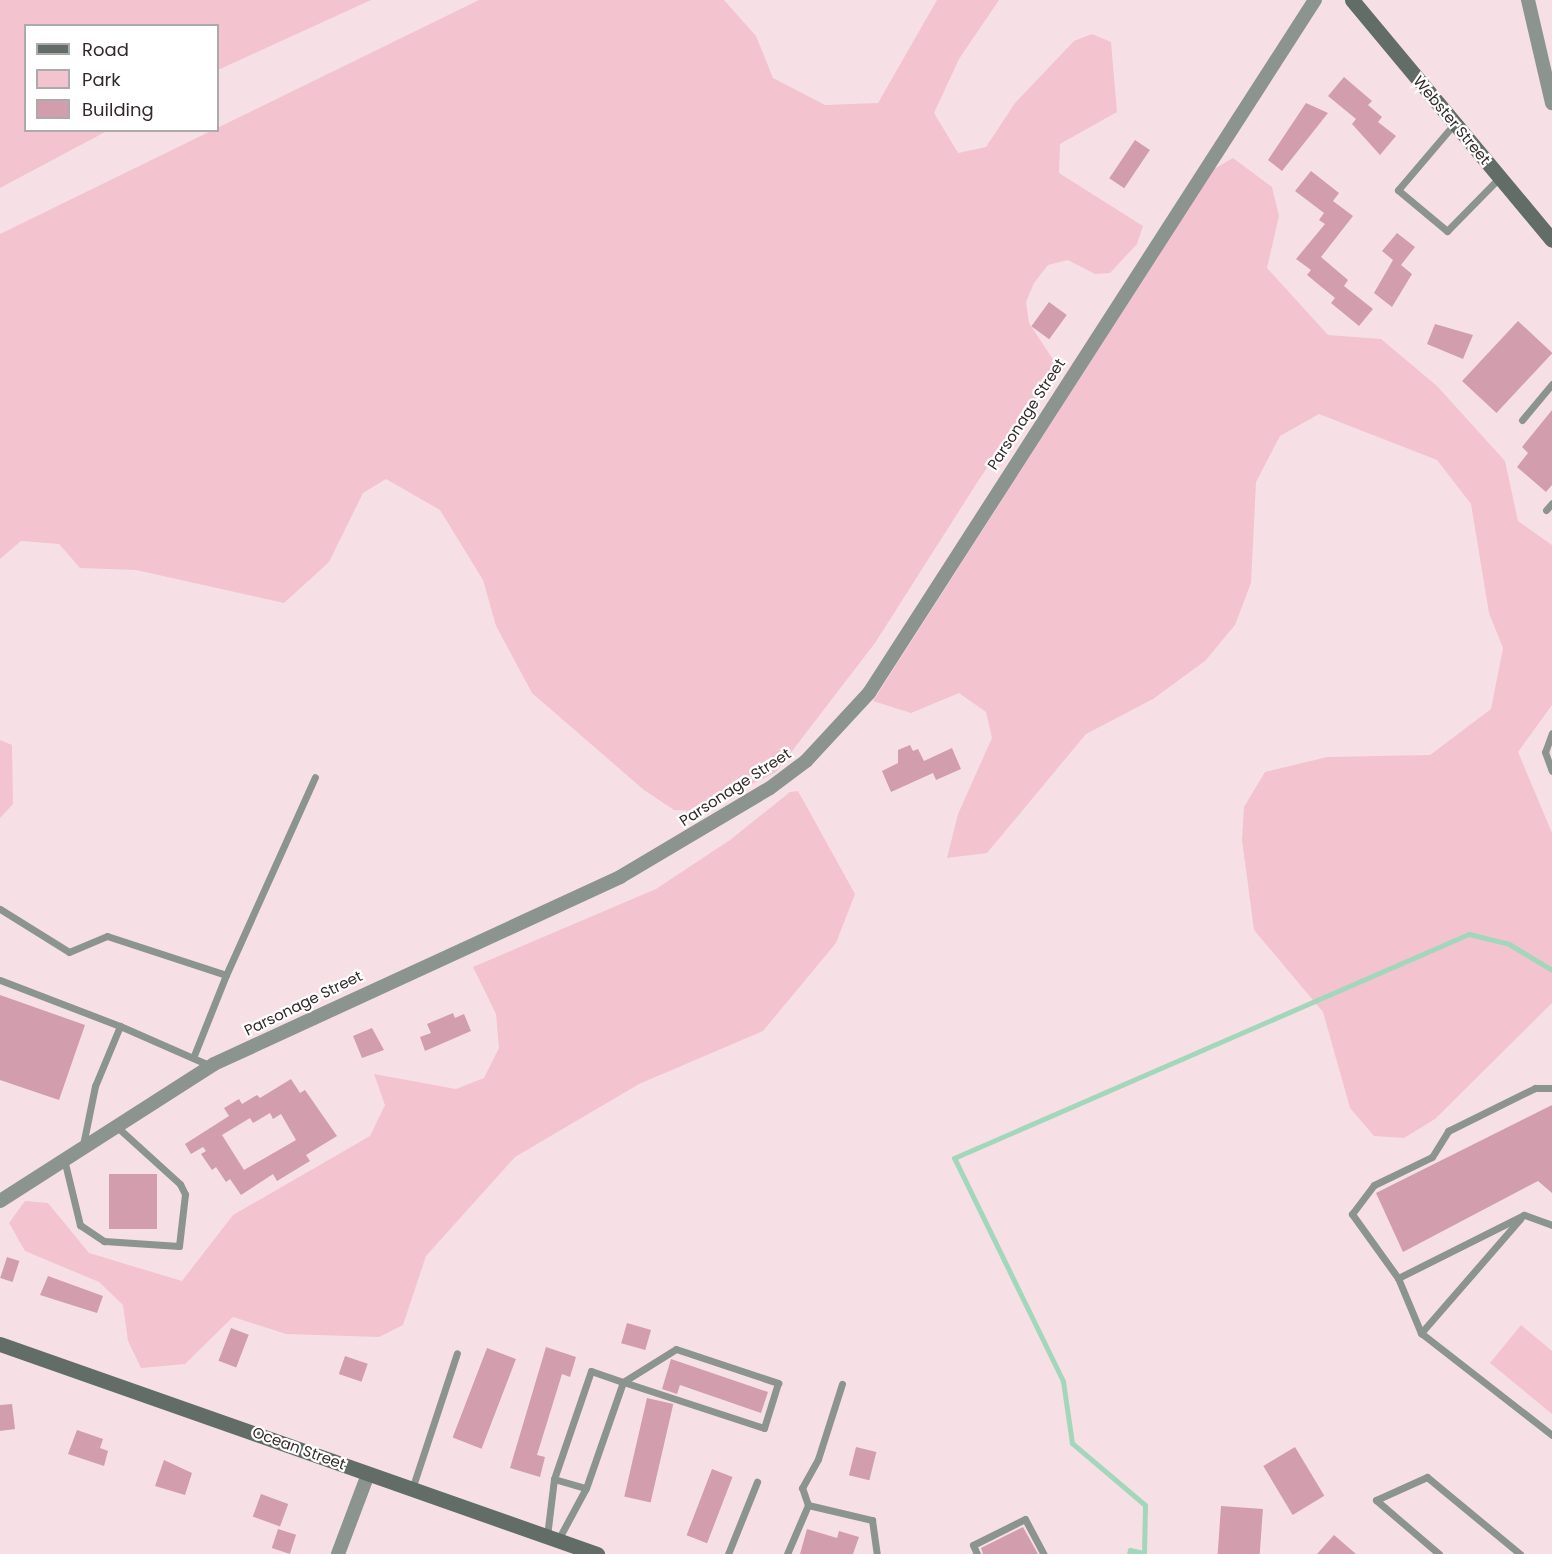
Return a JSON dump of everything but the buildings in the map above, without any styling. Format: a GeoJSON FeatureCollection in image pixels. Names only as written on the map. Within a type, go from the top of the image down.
{"type":"FeatureCollection","features":[{"type":"Feature","properties":{"kind":"main road","name":"Webster Street"},"geometry":{"type":"LineString","coordinates":[[1352,0],[1552,240]]}},
{"type":"Feature","properties":{"kind":"main road","name":"Ocean Street"},"geometry":{"type":"LineString","coordinates":[[0,1344],[597,1554]]}},
{"type":"Feature","properties":{"kind":"street","name":"Parsonage Street"},"geometry":{"type":"LineString","coordinates":[[0,1201],[115,1124],[211,1066],[620,877],[770,788],[835,734],[868,693],[1315,0]]}},
{"type":"Feature","properties":{"kind":"street"},"geometry":{"type":"LineString","coordinates":[[1528,0],[1552,103]]}},
{"type":"Feature","properties":{"kind":"street"},"geometry":{"type":"LineString","coordinates":[[338,1554],[368,1474]]}},
{"type":"Feature","properties":{"kind":"lane"},"geometry":{"type":"LineString","coordinates":[[1455,123],[1398,190],[1447,231],[1500,177]]}},
{"type":"Feature","properties":{"kind":"lane"},"geometry":{"type":"LineString","coordinates":[[1522,420],[1552,384]]}},
{"type":"Feature","properties":{"kind":"lane"},"geometry":{"type":"LineString","coordinates":[[1546,510],[1552,503]]}},
{"type":"Feature","properties":{"kind":"lane"},"geometry":{"type":"LineString","coordinates":[[1552,733],[1545,752],[1552,771]]}},
{"type":"Feature","properties":{"kind":"lane"},"geometry":{"type":"LineString","coordinates":[[194,1058],[225,975],[315,777]]}},
{"type":"Feature","properties":{"kind":"lane"},"geometry":{"type":"LineString","coordinates":[[0,909],[69,952],[107,936],[225,975]]}},
{"type":"Feature","properties":{"kind":"lane"},"geometry":{"type":"LineString","coordinates":[[0,980],[120,1026],[211,1066]]}},
{"type":"Feature","properties":{"kind":"lane"},"geometry":{"type":"LineString","coordinates":[[83,1146],[95,1086],[120,1026]]}},
{"type":"Feature","properties":{"kind":"lane"},"geometry":{"type":"LineString","coordinates":[[1552,1088],[1535,1088],[1448,1131],[1432,1156],[1374,1185],[1352,1214],[1398,1278],[1421,1333],[1552,1435]]}},
{"type":"Feature","properties":{"kind":"lane"},"geometry":{"type":"LineString","coordinates":[[64,1158],[80,1225],[104,1241],[179,1246],[185,1194],[180,1184],[115,1124]]}},
{"type":"Feature","properties":{"kind":"lane"},"geometry":{"type":"LineString","coordinates":[[1398,1278],[1524,1215],[1552,1224]]}},
{"type":"Feature","properties":{"kind":"lane"},"geometry":{"type":"LineString","coordinates":[[1421,1333],[1524,1215]]}},
{"type":"Feature","properties":{"kind":"lane"},"geometry":{"type":"LineString","coordinates":[[552,1538],[554,1479],[591,1371],[623,1382],[764,1428],[778,1383],[676,1349],[623,1382],[586,1488],[552,1538]]}},
{"type":"Feature","properties":{"kind":"lane"},"geometry":{"type":"LineString","coordinates":[[412,1489],[457,1353]]}},
{"type":"Feature","properties":{"kind":"lane"},"geometry":{"type":"LineString","coordinates":[[787,1554],[808,1505],[802,1488],[818,1459],[842,1384]]}},
{"type":"Feature","properties":{"kind":"lane"},"geometry":{"type":"LineString","coordinates":[[1439,1554],[1376,1500],[1427,1477],[1521,1554]]}},
{"type":"Feature","properties":{"kind":"lane"},"geometry":{"type":"LineString","coordinates":[[554,1479],[586,1488]]}},
{"type":"Feature","properties":{"kind":"lane"},"geometry":{"type":"LineString","coordinates":[[728,1554],[757,1482]]}},
{"type":"Feature","properties":{"kind":"lane"},"geometry":{"type":"LineString","coordinates":[[808,1505],[872,1520],[877,1554]]}},
{"type":"Feature","properties":{"kind":"lane"},"geometry":{"type":"LineString","coordinates":[[977,1554],[973,1545],[1025,1519],[1044,1554]]}},
{"type":"Feature","properties":{"kind":"green space"},"geometry":{"type":"Polygon","coordinates":[[[0,0],[371,0],[219,70],[219,24],[24,24],[24,132],[105,132],[0,188],[0,0]]]}},
{"type":"Feature","properties":{"kind":"green space"},"geometry":{"type":"Polygon","coordinates":[[[479,0],[724,0],[756,36],[773,78],[825,105],[878,103],[937,0],[999,0],[959,59],[934,113],[958,153],[986,147],[1015,103],[1074,41],[1092,34],[1111,42],[1117,112],[1060,144],[1059,173],[1143,226],[1137,244],[1110,273],[1095,274],[1068,260],[1048,265],[1034,283],[1026,302],[1029,323],[1058,367],[980,478],[875,643],[776,772],[697,811],[674,810],[644,790],[532,693],[496,626],[483,580],[440,510],[386,479],[363,493],[329,562],[284,603],[136,570],[80,568],[59,544],[21,541],[0,559],[0,234],[209,132],[219,132],[219,127],[479,0]]]}},
{"type":"Feature","properties":{"kind":"green space"},"geometry":{"type":"Polygon","coordinates":[[[1233,158],[1272,187],[1279,216],[1267,268],[1328,335],[1381,339],[1437,386],[1505,461],[1518,521],[1552,545],[1552,705],[1518,752],[1552,833],[1552,1003],[1435,1119],[1404,1138],[1374,1136],[1350,1108],[1323,1012],[1254,930],[1242,840],[1244,807],[1265,772],[1327,757],[1430,755],[1491,709],[1503,648],[1489,613],[1471,504],[1437,460],[1319,414],[1280,436],[1256,482],[1251,583],[1235,625],[1205,661],[1153,699],[1086,734],[987,853],[947,858],[958,814],[992,738],[986,712],[959,693],[911,713],[873,701],[1214,169],[1233,158]]]}},
{"type":"Feature","properties":{"kind":"green space"},"geometry":{"type":"Polygon","coordinates":[[[0,740],[12,745],[13,804],[0,818],[0,740]]]}},
{"type":"Feature","properties":{"kind":"green space"},"geometry":{"type":"Polygon","coordinates":[[[798,791],[855,894],[836,943],[763,1031],[639,1084],[515,1157],[426,1256],[403,1325],[379,1337],[286,1334],[233,1317],[185,1364],[141,1368],[128,1341],[123,1305],[99,1282],[25,1251],[9,1223],[25,1201],[48,1203],[89,1253],[182,1281],[233,1215],[370,1136],[385,1105],[374,1074],[456,1089],[484,1078],[499,1048],[496,1014],[473,967],[656,889],[730,840],[790,792],[798,791]]]}},
{"type":"Feature","properties":{"kind":"green space"},"geometry":{"type":"Polygon","coordinates":[[[1521,1325],[1552,1351],[1552,1414],[1490,1363],[1521,1325]]]}},
{"type":"Feature","properties":{"kind":"waterway"},"geometry":{"type":"LineString","coordinates":[[1129,1554],[1130,1550],[1144,1553],[1145,1505],[1072,1443],[1063,1381],[954,1158],[1469,934],[1509,944],[1552,970]]}}]}
